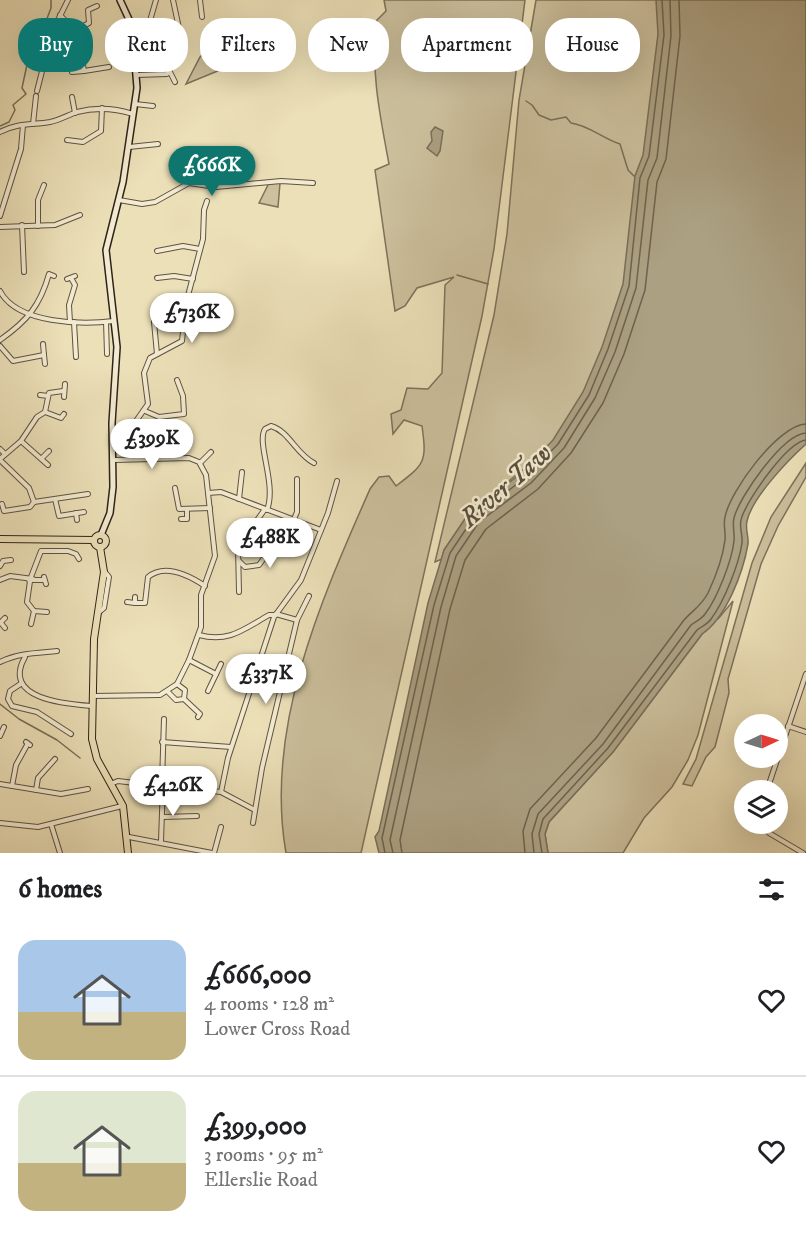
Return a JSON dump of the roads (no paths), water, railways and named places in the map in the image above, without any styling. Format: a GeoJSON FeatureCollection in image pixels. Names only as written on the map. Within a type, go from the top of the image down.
{"type":"FeatureCollection","features":[{"type":"Feature","properties":{"kind":"main road"},"geometry":{"type":"LineString","coordinates":[[94,540],[96,536],[101,535],[110,513],[114,460],[117,347],[106,250],[129,147],[137,75],[132,26],[120,0]]}},
{"type":"Feature","properties":{"kind":"main road"},"geometry":{"type":"LineString","coordinates":[[100,548],[106,541],[101,535]]}},
{"type":"Feature","properties":{"kind":"main road"},"geometry":{"type":"LineString","coordinates":[[0,539],[94,540]]}},
{"type":"Feature","properties":{"kind":"main road"},"geometry":{"type":"LineString","coordinates":[[94,540],[95,545],[100,548],[104,572],[98,613],[92,696],[95,753],[113,783],[123,806],[129,837],[128,853]]}},
{"type":"Feature","properties":{"kind":"street"},"geometry":{"type":"LineString","coordinates":[[33,124],[36,94],[44,56],[68,0]]}},
{"type":"Feature","properties":{"kind":"street"},"geometry":{"type":"LineString","coordinates":[[151,18],[156,0]]}},
{"type":"Feature","properties":{"kind":"street"},"geometry":{"type":"LineString","coordinates":[[173,0],[176,18]]}},
{"type":"Feature","properties":{"kind":"street"},"geometry":{"type":"LineString","coordinates":[[200,0],[202,17]]}},
{"type":"Feature","properties":{"kind":"street"},"geometry":{"type":"LineString","coordinates":[[89,18],[87,14],[94,5]]}},
{"type":"Feature","properties":{"kind":"street"},"geometry":{"type":"LineString","coordinates":[[200,8],[206,7]]}},
{"type":"Feature","properties":{"kind":"street"},"geometry":{"type":"LineString","coordinates":[[60,15],[63,18]]}},
{"type":"Feature","properties":{"kind":"street"},"geometry":{"type":"LineString","coordinates":[[137,75],[170,72],[176,82]]}},
{"type":"Feature","properties":{"kind":"street"},"geometry":{"type":"LineString","coordinates":[[72,97],[75,113]]}},
{"type":"Feature","properties":{"kind":"street"},"geometry":{"type":"LineString","coordinates":[[135,104],[153,106]]}},
{"type":"Feature","properties":{"kind":"street"},"geometry":{"type":"LineString","coordinates":[[67,140],[83,142],[101,131],[102,108]]}},
{"type":"Feature","properties":{"kind":"street"},"geometry":{"type":"LineString","coordinates":[[0,132],[22,124],[53,122],[75,113],[102,108],[118,109],[134,115]]}},
{"type":"Feature","properties":{"kind":"street"},"geometry":{"type":"LineString","coordinates":[[0,216],[21,149],[22,124]]}},
{"type":"Feature","properties":{"kind":"street"},"geometry":{"type":"LineString","coordinates":[[129,147],[159,144]]}},
{"type":"Feature","properties":{"kind":"street"},"geometry":{"type":"LineString","coordinates":[[119,200],[142,204],[155,202],[189,183],[215,187],[281,181],[314,183]]}},
{"type":"Feature","properties":{"kind":"street"},"geometry":{"type":"LineString","coordinates":[[38,226],[38,200],[44,185]]}},
{"type":"Feature","properties":{"kind":"street"},"geometry":{"type":"LineString","coordinates":[[113,444],[122,441],[148,405],[144,373],[150,358],[182,341],[186,303],[200,249],[207,201]]}},
{"type":"Feature","properties":{"kind":"street"},"geometry":{"type":"LineString","coordinates":[[0,227],[55,225],[80,215]]}},
{"type":"Feature","properties":{"kind":"street"},"geometry":{"type":"LineString","coordinates":[[22,225],[24,272]]}},
{"type":"Feature","properties":{"kind":"street"},"geometry":{"type":"LineString","coordinates":[[157,251],[183,246],[200,249]]}},
{"type":"Feature","properties":{"kind":"street"},"geometry":{"type":"LineString","coordinates":[[0,340],[25,322],[44,291],[49,274]]}},
{"type":"Feature","properties":{"kind":"street"},"geometry":{"type":"LineString","coordinates":[[158,278],[174,276],[193,279]]}},
{"type":"Feature","properties":{"kind":"street"},"geometry":{"type":"LineString","coordinates":[[71,278],[75,285],[69,305],[76,357]]}},
{"type":"Feature","properties":{"kind":"street"},"geometry":{"type":"LineString","coordinates":[[0,291],[16,306],[55,322],[114,321]]}},
{"type":"Feature","properties":{"kind":"street"},"geometry":{"type":"LineString","coordinates":[[157,354],[154,344],[155,320],[160,323]]}},
{"type":"Feature","properties":{"kind":"street"},"geometry":{"type":"LineString","coordinates":[[106,322],[107,354]]}},
{"type":"Feature","properties":{"kind":"street"},"geometry":{"type":"LineString","coordinates":[[43,344],[45,364]]}},
{"type":"Feature","properties":{"kind":"street"},"geometry":{"type":"LineString","coordinates":[[0,346],[13,361],[44,355]]}},
{"type":"Feature","properties":{"kind":"street"},"geometry":{"type":"LineString","coordinates":[[145,411],[159,417],[183,414],[183,396],[177,380]]}},
{"type":"Feature","properties":{"kind":"street"},"geometry":{"type":"LineString","coordinates":[[64,397],[65,384]]}},
{"type":"Feature","properties":{"kind":"street"},"geometry":{"type":"LineString","coordinates":[[34,502],[29,488],[0,459],[21,441],[37,417],[45,412],[51,392],[63,391]]}},
{"type":"Feature","properties":{"kind":"street"},"geometry":{"type":"LineString","coordinates":[[40,395],[48,396]]}},
{"type":"Feature","properties":{"kind":"street"},"geometry":{"type":"LineString","coordinates":[[45,412],[62,418]]}},
{"type":"Feature","properties":{"kind":"street"},"geometry":{"type":"LineString","coordinates":[[239,592],[238,547],[270,501],[270,475],[262,438],[263,432],[269,426],[278,429],[301,455],[314,463]]}},
{"type":"Feature","properties":{"kind":"street"},"geometry":{"type":"LineString","coordinates":[[21,441],[34,454],[43,458],[48,465]]}},
{"type":"Feature","properties":{"kind":"street"},"geometry":{"type":"LineString","coordinates":[[0,449],[5,454]]}},
{"type":"Feature","properties":{"kind":"street"},"geometry":{"type":"LineString","coordinates":[[43,458],[49,451]]}},
{"type":"Feature","properties":{"kind":"street"},"geometry":{"type":"LineString","coordinates":[[200,463],[212,452]]}},
{"type":"Feature","properties":{"kind":"street"},"geometry":{"type":"LineString","coordinates":[[92,696],[153,696],[168,692],[177,684],[198,635],[201,620],[200,600],[214,563],[214,543],[206,475],[200,463],[189,458],[114,460]]}},
{"type":"Feature","properties":{"kind":"street"},"geometry":{"type":"LineString","coordinates":[[239,499],[242,472]]}},
{"type":"Feature","properties":{"kind":"street"},"geometry":{"type":"LineString","coordinates":[[237,558],[245,567],[259,565],[297,512],[297,479]]}},
{"type":"Feature","properties":{"kind":"street"},"geometry":{"type":"LineString","coordinates":[[221,792],[231,747],[275,614],[301,580],[338,481]]}},
{"type":"Feature","properties":{"kind":"street"},"geometry":{"type":"LineString","coordinates":[[175,488],[177,508],[210,508]]}},
{"type":"Feature","properties":{"kind":"street"},"geometry":{"type":"LineString","coordinates":[[208,493],[220,492],[321,530]]}},
{"type":"Feature","properties":{"kind":"street"},"geometry":{"type":"LineString","coordinates":[[4,511],[30,507],[34,502],[82,498],[88,494]]}},
{"type":"Feature","properties":{"kind":"street"},"geometry":{"type":"LineString","coordinates":[[55,499],[59,516],[84,512]]}},
{"type":"Feature","properties":{"kind":"street"},"geometry":{"type":"LineString","coordinates":[[2,504],[4,517]]}},
{"type":"Feature","properties":{"kind":"street"},"geometry":{"type":"LineString","coordinates":[[181,519],[190,519],[187,509]]}},
{"type":"Feature","properties":{"kind":"street"},"geometry":{"type":"LineString","coordinates":[[76,513],[77,520]]}},
{"type":"Feature","properties":{"kind":"street"},"geometry":{"type":"LineString","coordinates":[[48,612],[34,611],[27,602],[30,579],[41,551],[68,551],[78,555]]}},
{"type":"Feature","properties":{"kind":"street"},"geometry":{"type":"LineString","coordinates":[[0,566],[3,561],[12,560]]}},
{"type":"Feature","properties":{"kind":"street"},"geometry":{"type":"LineString","coordinates":[[127,602],[146,601],[148,577],[156,573],[180,573],[205,586]]}},
{"type":"Feature","properties":{"kind":"street"},"geometry":{"type":"LineString","coordinates":[[1,577],[45,580]]}},
{"type":"Feature","properties":{"kind":"street"},"geometry":{"type":"LineString","coordinates":[[253,823],[297,620],[309,596]]}},
{"type":"Feature","properties":{"kind":"street"},"geometry":{"type":"LineString","coordinates":[[30,625],[34,611]]}},
{"type":"Feature","properties":{"kind":"street"},"geometry":{"type":"LineString","coordinates":[[198,635],[227,638],[240,634],[275,614],[297,620]]}},
{"type":"Feature","properties":{"kind":"street"},"geometry":{"type":"LineString","coordinates":[[5,618],[0,623],[5,628]]}},
{"type":"Feature","properties":{"kind":"street"},"geometry":{"type":"LineString","coordinates":[[263,619],[272,622]]}},
{"type":"Feature","properties":{"kind":"street"},"geometry":{"type":"LineString","coordinates":[[0,662],[17,656],[25,657],[57,651]]}},
{"type":"Feature","properties":{"kind":"street"},"geometry":{"type":"LineString","coordinates":[[25,657],[21,666],[22,683],[31,695],[64,704],[92,706]]}},
{"type":"Feature","properties":{"kind":"street"},"geometry":{"type":"LineString","coordinates":[[189,660],[216,674]]}},
{"type":"Feature","properties":{"kind":"street"},"geometry":{"type":"LineString","coordinates":[[208,691],[221,664]]}},
{"type":"Feature","properties":{"kind":"street"},"geometry":{"type":"LineString","coordinates":[[806,674],[788,726],[806,732]]}},
{"type":"Feature","properties":{"kind":"street"},"geometry":{"type":"LineString","coordinates":[[22,683],[10,691],[8,699],[12,706],[33,711],[68,734]]}},
{"type":"Feature","properties":{"kind":"street"},"geometry":{"type":"LineString","coordinates":[[177,684],[185,690],[184,699]]}},
{"type":"Feature","properties":{"kind":"street"},"geometry":{"type":"LineString","coordinates":[[168,692],[176,700],[184,699]]}},
{"type":"Feature","properties":{"kind":"street"},"geometry":{"type":"LineString","coordinates":[[184,699],[200,714],[198,717]]}},
{"type":"Feature","properties":{"kind":"street"},"geometry":{"type":"LineString","coordinates":[[163,842],[162,742],[164,719]]}},
{"type":"Feature","properties":{"kind":"street"},"geometry":{"type":"LineString","coordinates":[[0,736],[4,727]]}},
{"type":"Feature","properties":{"kind":"street"},"geometry":{"type":"LineString","coordinates":[[162,742],[231,747]]}},
{"type":"Feature","properties":{"kind":"street"},"geometry":{"type":"LineString","coordinates":[[12,786],[16,765],[28,744]]}},
{"type":"Feature","properties":{"kind":"street"},"geometry":{"type":"LineString","coordinates":[[36,790],[38,778],[52,758]]}},
{"type":"Feature","properties":{"kind":"street"},"geometry":{"type":"LineString","coordinates":[[113,783],[118,781],[221,792],[255,810]]}},
{"type":"Feature","properties":{"kind":"street"},"geometry":{"type":"LineString","coordinates":[[0,784],[69,794],[86,789]]}},
{"type":"Feature","properties":{"kind":"street"},"geometry":{"type":"LineString","coordinates":[[0,823],[38,827],[123,806]]}},
{"type":"Feature","properties":{"kind":"street"},"geometry":{"type":"LineString","coordinates":[[162,817],[197,816]]}},
{"type":"Feature","properties":{"kind":"street"},"geometry":{"type":"LineString","coordinates":[[51,824],[60,853]]}},
{"type":"Feature","properties":{"kind":"street"},"geometry":{"type":"LineString","coordinates":[[129,837],[213,853],[221,827]]}},
{"type":"Feature","properties":{"kind":"street"},"geometry":{"type":"LineString","coordinates":[[771,834],[800,852]]}},
{"type":"Feature","properties":{"kind":"water","name":"River Taw"},"geometry":{"type":"Polygon","coordinates":[[[656,0],[806,0],[806,444],[772,480],[750,512],[747,524],[746,556],[738,581],[726,606],[711,627],[702,634],[613,752],[549,822],[545,834],[548,853],[379,853],[375,837],[379,831],[428,603],[444,550],[469,513],[523,472],[553,440],[583,392],[602,347],[623,284],[635,176],[643,155],[658,34],[656,0]]]}},
{"type":"Feature","properties":{"kind":"water"},"geometry":{"type":"Polygon","coordinates":[[[435,127],[443,131],[437,156],[427,148],[432,141],[431,132],[435,127]]]}},
{"type":"Feature","properties":{"kind":"waterway"},"geometry":{"type":"LineString","coordinates":[[0,126],[9,122],[15,110],[13,105],[26,94],[22,88],[28,60],[22,49],[28,41],[40,37],[51,8],[51,0]]}},
{"type":"Feature","properties":{"kind":"waterway"},"geometry":{"type":"LineString","coordinates":[[526,101],[539,115],[551,120],[566,117],[571,123],[584,126],[620,144],[628,170],[634,176]]}},
{"type":"Feature","properties":{"kind":"waterway"},"geometry":{"type":"LineString","coordinates":[[457,275],[488,284]]}},
{"type":"Feature","properties":{"kind":"waterway"},"geometry":{"type":"LineString","coordinates":[[0,704],[19,719],[57,740],[80,758]]}}]}
